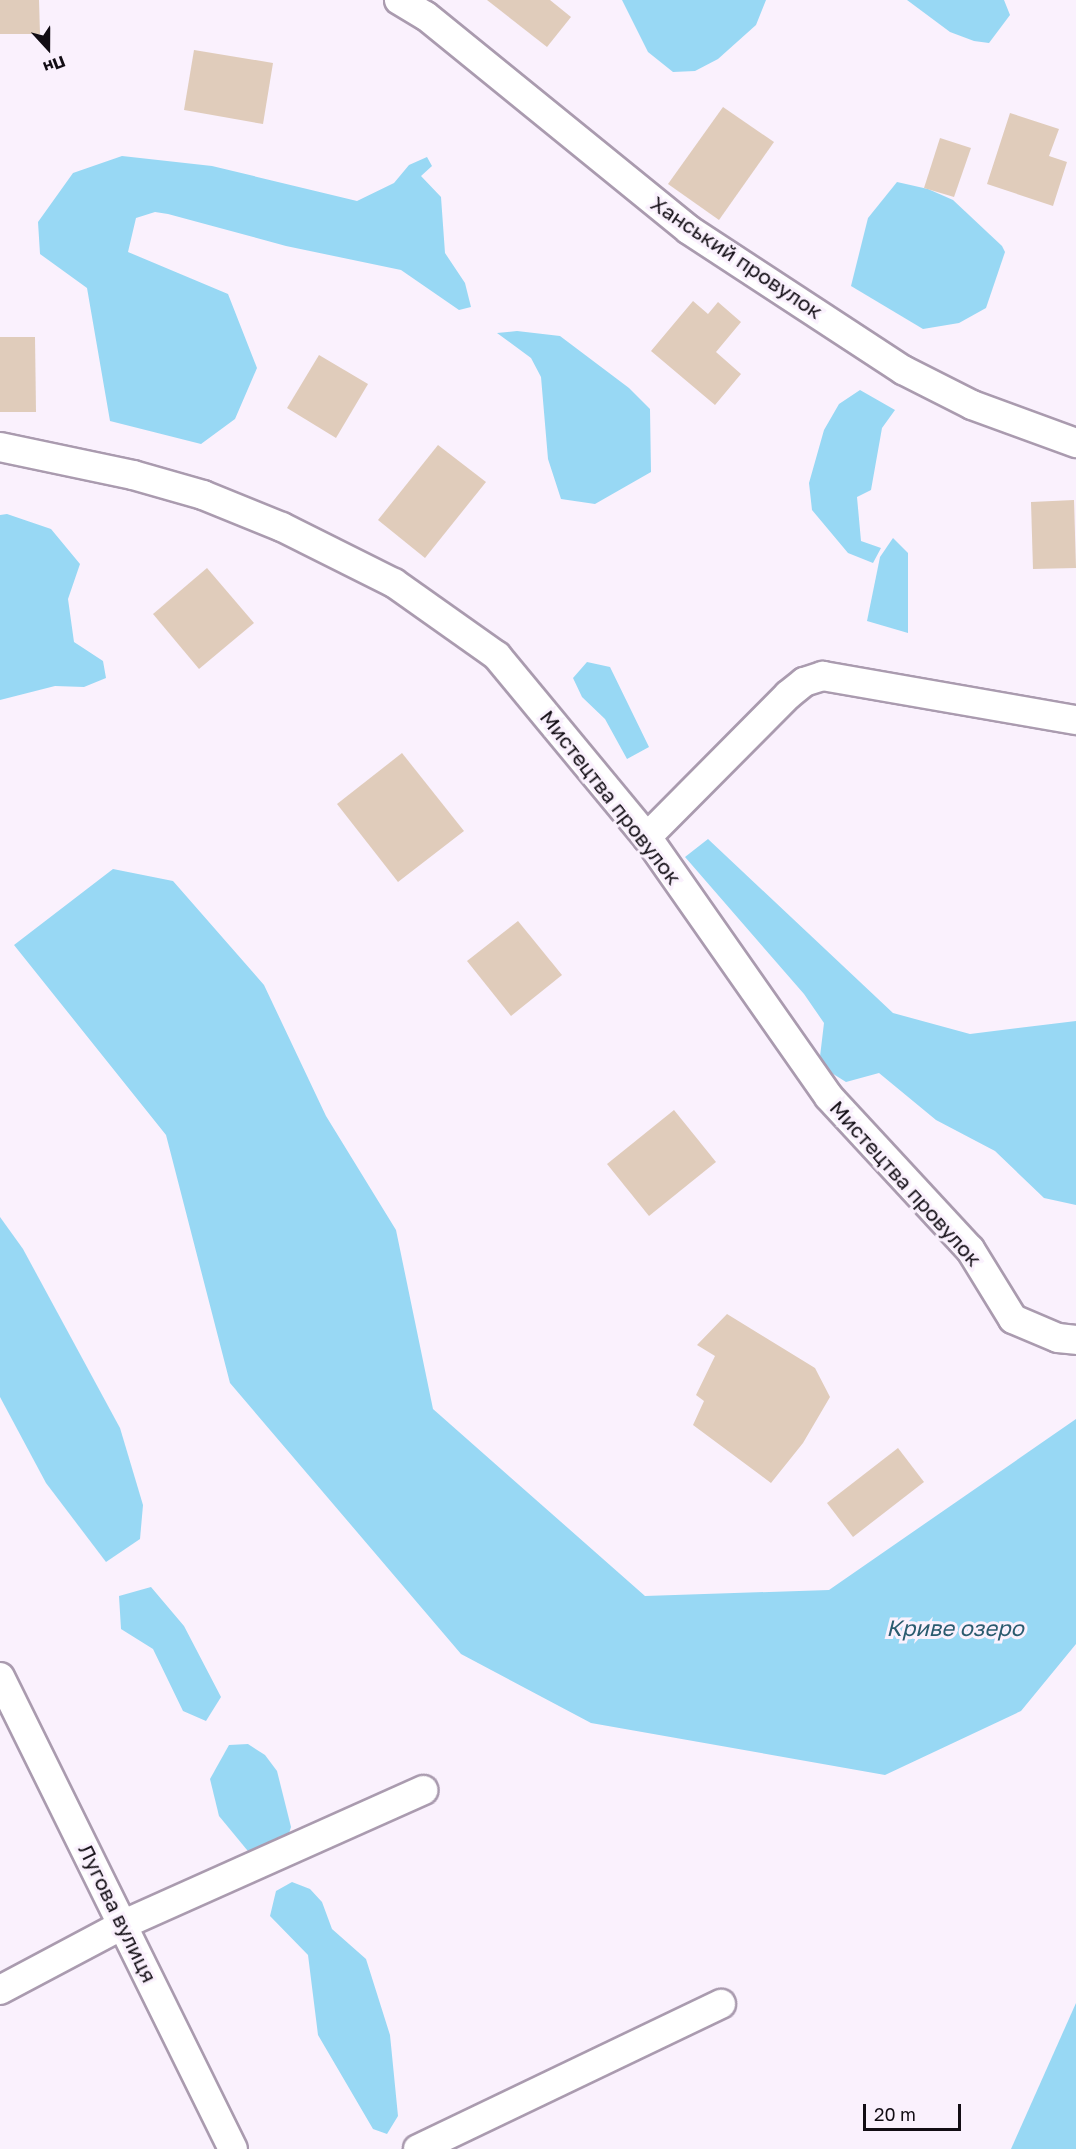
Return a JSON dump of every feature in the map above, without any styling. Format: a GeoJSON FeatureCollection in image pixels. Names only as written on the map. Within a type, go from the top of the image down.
{"type":"FeatureCollection","features":[{"type":"Feature","properties":{"kind":"street","name":"Ханський провулок"},"geometry":{"type":"LineString","coordinates":[[399,0],[426,16],[689,230],[903,370],[972,405],[1076,443]]}},
{"type":"Feature","properties":{"kind":"street","name":"Мистецтва провулок"},"geometry":{"type":"LineString","coordinates":[[0,447],[134,475],[203,495],[282,527],[394,583],[497,656],[647,837],[829,1097],[970,1249],[1013,1319],[1058,1338],[1076,1340]]}},
{"type":"Feature","properties":{"kind":"street"},"geometry":{"type":"LineString","coordinates":[[647,837],[788,695],[804,682],[824,676],[1076,720]]}},
{"type":"Feature","properties":{"kind":"street","name":"Лугова вулиця"},"geometry":{"type":"LineString","coordinates":[[0,1677],[233,2149]]}},
{"type":"Feature","properties":{"kind":"street"},"geometry":{"type":"LineString","coordinates":[[0,1990],[123,1924],[423,1790]]}},
{"type":"Feature","properties":{"kind":"street"},"geometry":{"type":"LineString","coordinates":[[418,2149],[721,2004]]}},
{"type":"Feature","properties":{"kind":"water"},"geometry":{"type":"Polygon","coordinates":[[[622,0],[766,0],[756,25],[718,59],[695,71],[673,72],[648,52],[622,0]]]}},
{"type":"Feature","properties":{"kind":"water"},"geometry":{"type":"Polygon","coordinates":[[[907,0],[1004,0],[1010,15],[989,43],[974,41],[950,32],[907,0]]]}},
{"type":"Feature","properties":{"kind":"water"},"geometry":{"type":"Polygon","coordinates":[[[122,156],[212,166],[357,201],[394,183],[409,165],[427,157],[432,166],[421,176],[441,197],[445,253],[465,283],[471,307],[459,310],[401,270],[286,246],[168,214],[155,212],[136,218],[128,252],[228,294],[257,368],[235,419],[201,444],[110,421],[87,288],[40,254],[38,222],[73,173],[122,156]]]}},
{"type":"Feature","properties":{"kind":"water"},"geometry":{"type":"Polygon","coordinates":[[[897,182],[928,189],[953,200],[1002,246],[1005,252],[986,308],[959,323],[923,329],[851,286],[868,218],[897,182]]]}},
{"type":"Feature","properties":{"kind":"water"},"geometry":{"type":"Polygon","coordinates":[[[517,331],[560,336],[629,388],[650,409],[651,472],[595,504],[561,499],[548,459],[541,377],[531,358],[497,333],[517,331]]]}},
{"type":"Feature","properties":{"kind":"water"},"geometry":{"type":"Polygon","coordinates":[[[860,390],[895,410],[882,428],[871,490],[857,497],[861,541],[881,548],[873,563],[848,553],[812,510],[809,483],[824,430],[839,404],[860,390]]]}},
{"type":"Feature","properties":{"kind":"water"},"geometry":{"type":"Polygon","coordinates":[[[7,514],[51,529],[80,564],[68,599],[74,642],[103,661],[106,678],[84,687],[55,686],[0,700],[0,515],[7,514]]]}},
{"type":"Feature","properties":{"kind":"water"},"geometry":{"type":"Polygon","coordinates":[[[893,538],[908,553],[908,633],[867,621],[880,557],[893,538]]]}},
{"type":"Feature","properties":{"kind":"water"},"geometry":{"type":"Polygon","coordinates":[[[587,662],[610,667],[649,747],[627,759],[605,719],[582,697],[573,678],[587,662]]]}},
{"type":"Feature","properties":{"kind":"water"},"geometry":{"type":"Polygon","coordinates":[[[708,839],[893,1013],[970,1034],[1076,1021],[1076,1205],[1044,1198],[995,1151],[936,1120],[879,1073],[846,1082],[819,1065],[824,1023],[804,994],[685,857],[708,839]]]}},
{"type":"Feature","properties":{"kind":"water","name":"Криве озеро"},"geometry":{"type":"Polygon","coordinates":[[[113,869],[173,881],[264,985],[326,1116],[396,1230],[433,1409],[645,1596],[829,1590],[1076,1419],[1076,1644],[1021,1711],[885,1775],[591,1723],[461,1654],[230,1383],[166,1135],[14,945],[113,869]]]}},
{"type":"Feature","properties":{"kind":"water"},"geometry":{"type":"Polygon","coordinates":[[[0,1217],[23,1249],[120,1428],[143,1505],[140,1539],[106,1562],[46,1483],[0,1397],[0,1217]]]}},
{"type":"Feature","properties":{"kind":"water"},"geometry":{"type":"Polygon","coordinates":[[[151,1587],[184,1626],[221,1697],[206,1721],[183,1711],[153,1649],[121,1629],[119,1596],[151,1587]]]}},
{"type":"Feature","properties":{"kind":"water"},"geometry":{"type":"Polygon","coordinates":[[[248,1744],[265,1755],[277,1771],[291,1827],[286,1843],[252,1856],[219,1816],[210,1779],[229,1745],[248,1744]]]}},
{"type":"Feature","properties":{"kind":"water"},"geometry":{"type":"Polygon","coordinates":[[[292,1882],[310,1889],[322,1902],[332,1929],[366,1959],[390,2035],[398,2116],[387,2134],[373,2129],[318,2035],[308,1955],[270,1916],[276,1891],[292,1882]]]}},
{"type":"Feature","properties":{"kind":"water"},"geometry":{"type":"Polygon","coordinates":[[[1076,2003],[1076,2149],[1011,2149],[1076,2003]]]}},
{"type":"Feature","properties":{"kind":"building"},"geometry":{"type":"Polygon","coordinates":[[[0,0],[39,0],[40,34],[0,34],[0,0]]]}},
{"type":"Feature","properties":{"kind":"building"},"geometry":{"type":"Polygon","coordinates":[[[487,0],[550,0],[571,17],[547,47],[487,0]]]}},
{"type":"Feature","properties":{"kind":"building"},"geometry":{"type":"Polygon","coordinates":[[[194,50],[273,63],[263,124],[184,110],[194,50]]]}},
{"type":"Feature","properties":{"kind":"building"},"geometry":{"type":"Polygon","coordinates":[[[723,107],[774,142],[719,220],[668,184],[723,107]]]}},
{"type":"Feature","properties":{"kind":"building"},"geometry":{"type":"Polygon","coordinates":[[[1010,113],[1059,129],[1049,156],[1067,162],[1053,206],[987,184],[1010,113]]]}},
{"type":"Feature","properties":{"kind":"building"},"geometry":{"type":"Polygon","coordinates":[[[940,138],[971,148],[954,197],[924,188],[940,138]]]}},
{"type":"Feature","properties":{"kind":"building"},"geometry":{"type":"Polygon","coordinates":[[[693,301],[708,314],[718,302],[741,322],[716,352],[741,374],[715,405],[651,351],[693,301]]]}},
{"type":"Feature","properties":{"kind":"building"},"geometry":{"type":"Polygon","coordinates":[[[0,337],[35,337],[36,412],[0,412],[0,337]]]}},
{"type":"Feature","properties":{"kind":"building"},"geometry":{"type":"Polygon","coordinates":[[[319,355],[368,384],[336,438],[287,408],[319,355]]]}},
{"type":"Feature","properties":{"kind":"building"},"geometry":{"type":"Polygon","coordinates":[[[438,445],[486,482],[425,558],[378,520],[438,445]]]}},
{"type":"Feature","properties":{"kind":"building"},"geometry":{"type":"Polygon","coordinates":[[[1074,500],[1076,568],[1033,569],[1031,502],[1074,500]]]}},
{"type":"Feature","properties":{"kind":"building"},"geometry":{"type":"Polygon","coordinates":[[[207,568],[254,623],[199,669],[153,614],[207,568]]]}},
{"type":"Feature","properties":{"kind":"building"},"geometry":{"type":"Polygon","coordinates":[[[402,753],[464,831],[398,882],[337,804],[402,753]]]}},
{"type":"Feature","properties":{"kind":"building"},"geometry":{"type":"Polygon","coordinates":[[[518,921],[562,975],[511,1016],[467,961],[518,921]]]}},
{"type":"Feature","properties":{"kind":"building"},"geometry":{"type":"Polygon","coordinates":[[[674,1110],[716,1162],[649,1216],[607,1164],[674,1110]]]}},
{"type":"Feature","properties":{"kind":"building"},"geometry":{"type":"Polygon","coordinates":[[[727,1314],[815,1368],[830,1397],[803,1443],[771,1483],[693,1425],[704,1401],[696,1395],[715,1356],[697,1345],[727,1314]]]}},
{"type":"Feature","properties":{"kind":"building"},"geometry":{"type":"Polygon","coordinates":[[[898,1448],[924,1482],[853,1537],[827,1503],[898,1448]]]}}]}
